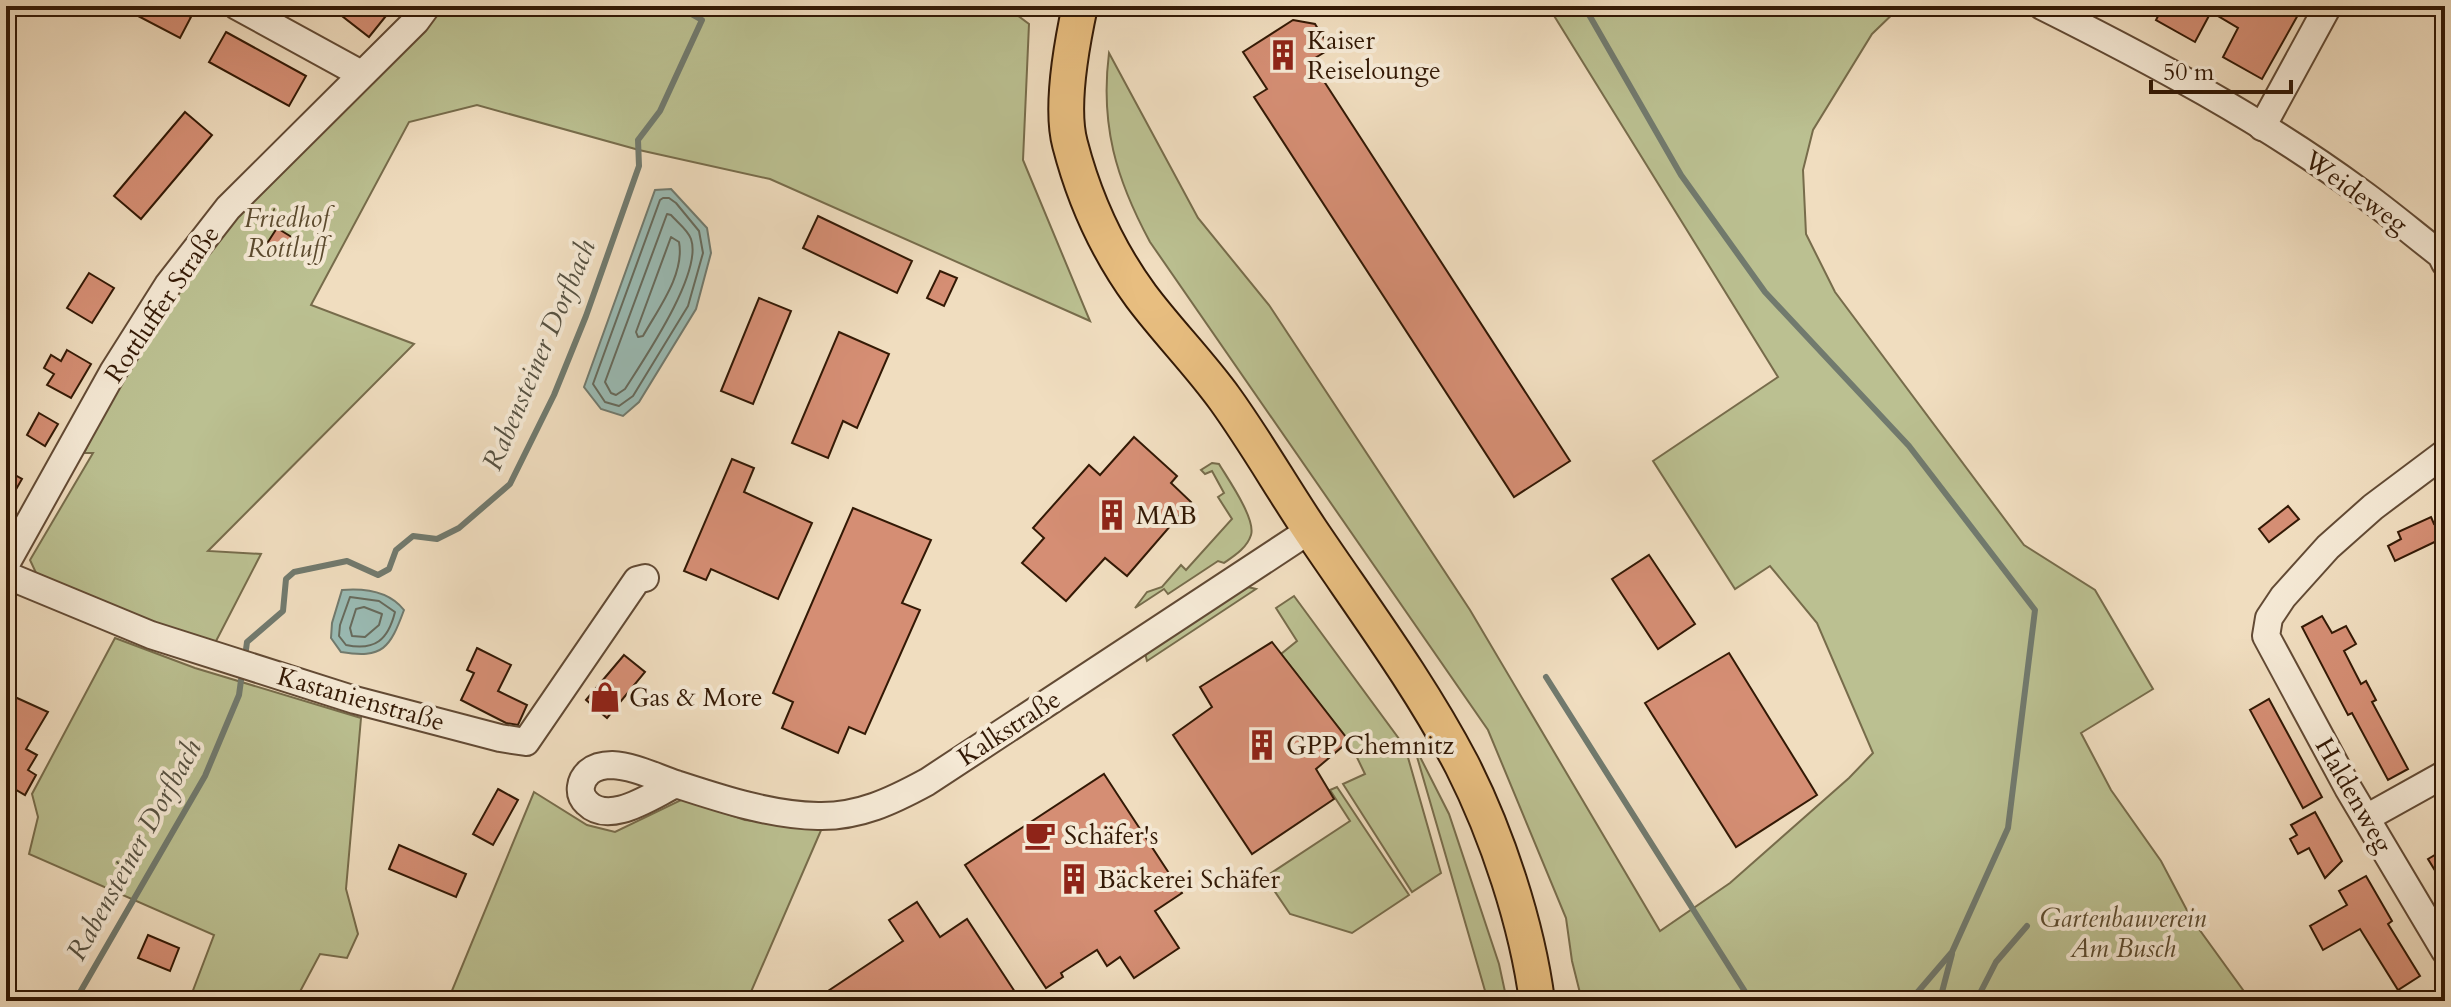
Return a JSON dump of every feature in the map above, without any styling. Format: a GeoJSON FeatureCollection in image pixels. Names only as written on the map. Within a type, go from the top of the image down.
{"type":"FeatureCollection","features":[{"type":"Feature","properties":{"kind":"main road"},"geometry":{"type":"LineString","coordinates":[[1080,6],[1071,47],[1069,139],[1082,184],[1109,246],[1142,297],[1199,363],[1243,424],[1426,702],[1463,767],[1491,832],[1517,909],[1537,1001]]}},
{"type":"Feature","properties":{"kind":"street"},"geometry":{"type":"LineString","coordinates":[[237,6],[361,74]]}},
{"type":"Feature","properties":{"kind":"street","name":"Rottluffer Straße"},"geometry":{"type":"LineString","coordinates":[[6,564],[113,372],[168,285],[228,208],[416,21],[427,6]]}},
{"type":"Feature","properties":{"kind":"street","name":"Weideweg"},"geometry":{"type":"LineString","coordinates":[[2042,6],[2113,41],[2262,127],[2358,190],[2441,255],[2445,263]]}},
{"type":"Feature","properties":{"kind":"street"},"geometry":{"type":"LineString","coordinates":[[2262,127],[2328,6]]}},
{"type":"Feature","properties":{"kind":"street","name":"Haldenweg"},"geometry":{"type":"LineString","coordinates":[[2445,453],[2348,527],[2328,547],[2283,597],[2269,618],[2266,636],[2366,818],[2445,951]]}},
{"type":"Feature","properties":{"kind":"street","name":"Kalkstraße"},"geometry":{"type":"LineString","coordinates":[[676,784],[762,809],[796,815],[823,816],[872,809],[927,782],[1310,530]]}},
{"type":"Feature","properties":{"kind":"street","name":"Kastanienstraße"},"geometry":{"type":"LineString","coordinates":[[6,575],[151,635],[355,700],[526,742],[637,580],[645,578]]}},
{"type":"Feature","properties":{"kind":"street"},"geometry":{"type":"LineString","coordinates":[[2366,818],[2445,774]]}},
{"type":"Feature","properties":{"kind":"green space","name":"Friedhof Rottluff"},"geometry":{"type":"Polygon","coordinates":[[[434,6],[1005,6],[1029,24],[1023,160],[1090,321],[770,179],[639,150],[477,105],[409,122],[311,305],[414,344],[208,551],[261,554],[214,645],[145,623],[37,575],[30,560],[93,453],[84,453],[167,281],[434,6]]]}},
{"type":"Feature","properties":{"kind":"green space","name":"Gartenbauverein Am Busch"},"geometry":{"type":"Polygon","coordinates":[[[1548,6],[1901,6],[1872,34],[1813,130],[1803,170],[1806,234],[1835,292],[2024,545],[2095,590],[2153,689],[2081,733],[2111,790],[2161,861],[2191,918],[2251,1001],[1582,1001],[1566,918],[1488,730],[1150,242],[1128,196],[1113,151],[1107,104],[1109,53],[1198,218],[1269,305],[1470,610],[1660,931],[1730,883],[1873,753],[1817,623],[1770,566],[1735,589],[1653,461],[1778,377],[1548,6]]]}},
{"type":"Feature","properties":{"kind":"green space"},"geometry":{"type":"Polygon","coordinates":[[[1212,463],[1219,464],[1245,509],[1251,528],[1249,540],[1224,563],[1218,561],[1168,594],[1164,589],[1135,608],[1147,592],[1162,587],[1181,565],[1186,570],[1232,519],[1218,497],[1224,493],[1212,471],[1205,474],[1201,470],[1212,463]]]}},
{"type":"Feature","properties":{"kind":"green space"},"geometry":{"type":"Polygon","coordinates":[[[1244,586],[1256,589],[1147,661],[1145,653],[1244,586]]]}},
{"type":"Feature","properties":{"kind":"green space"},"geometry":{"type":"Polygon","coordinates":[[[1294,596],[1405,747],[1441,873],[1412,892],[1343,784],[1365,774],[1349,741],[1281,654],[1297,641],[1276,608],[1294,596]]]}},
{"type":"Feature","properties":{"kind":"green space"},"geometry":{"type":"Polygon","coordinates":[[[115,638],[195,668],[361,718],[346,889],[358,934],[347,958],[320,954],[295,1001],[189,1001],[214,935],[29,854],[38,817],[32,794],[115,638]]]}},
{"type":"Feature","properties":{"kind":"green space"},"geometry":{"type":"Polygon","coordinates":[[[1413,743],[1449,814],[1499,964],[1507,1001],[1488,1001],[1413,743]]]}},
{"type":"Feature","properties":{"kind":"green space"},"geometry":{"type":"Polygon","coordinates":[[[1337,787],[1409,895],[1352,933],[1290,914],[1265,877],[1350,821],[1330,790],[1337,787]]]}},
{"type":"Feature","properties":{"kind":"green space"},"geometry":{"type":"Polygon","coordinates":[[[534,792],[587,825],[615,832],[683,799],[745,820],[822,828],[747,1001],[469,1001],[451,993],[534,792]]]}},
{"type":"Feature","properties":{"kind":"water"},"geometry":{"type":"Polygon","coordinates":[[[671,189],[707,228],[711,253],[696,309],[639,402],[623,416],[601,409],[584,387],[655,190],[671,189]]]}},
{"type":"Feature","properties":{"kind":"water"},"geometry":{"type":"Polygon","coordinates":[[[342,590],[376,592],[404,610],[394,634],[383,648],[367,654],[341,652],[331,638],[342,590]]]}},
{"type":"Feature","properties":{"kind":"building"},"geometry":{"type":"Polygon","coordinates":[[[119,6],[169,6],[191,17],[180,38],[119,6]]]}},
{"type":"Feature","properties":{"kind":"building"},"geometry":{"type":"Polygon","coordinates":[[[350,6],[394,6],[369,37],[342,16],[350,6]]]}},
{"type":"Feature","properties":{"kind":"building"},"geometry":{"type":"Polygon","coordinates":[[[2163,6],[2238,6],[2248,12],[2251,6],[2303,6],[2262,79],[2223,57],[2238,28],[2211,12],[2195,42],[2156,20],[2163,6]]]}},
{"type":"Feature","properties":{"kind":"building"},"geometry":{"type":"Polygon","coordinates":[[[1293,20],[1315,24],[1330,49],[1315,58],[1322,69],[1318,72],[1570,461],[1514,497],[1254,97],[1267,89],[1243,52],[1293,20]]]}},
{"type":"Feature","properties":{"kind":"building"},"geometry":{"type":"Polygon","coordinates":[[[226,32],[306,76],[289,106],[209,62],[226,32]]]}},
{"type":"Feature","properties":{"kind":"building"},"geometry":{"type":"Polygon","coordinates":[[[185,112],[212,135],[141,219],[114,196],[185,112]]]}},
{"type":"Feature","properties":{"kind":"building"},"geometry":{"type":"Polygon","coordinates":[[[818,216],[912,261],[897,293],[803,248],[818,216]]]}},
{"type":"Feature","properties":{"kind":"building"},"geometry":{"type":"Polygon","coordinates":[[[277,228],[298,241],[287,258],[266,245],[277,228]]]}},
{"type":"Feature","properties":{"kind":"building"},"geometry":{"type":"Polygon","coordinates":[[[940,271],[957,278],[944,306],[927,298],[940,271]]]}},
{"type":"Feature","properties":{"kind":"building"},"geometry":{"type":"Polygon","coordinates":[[[89,273],[114,288],[92,323],[67,308],[89,273]]]}},
{"type":"Feature","properties":{"kind":"building"},"geometry":{"type":"Polygon","coordinates":[[[759,298],[791,311],[753,404],[721,391],[759,298]]]}},
{"type":"Feature","properties":{"kind":"building"},"geometry":{"type":"Polygon","coordinates":[[[839,332],[889,354],[857,428],[843,421],[828,458],[792,443],[839,332]]]}},
{"type":"Feature","properties":{"kind":"building"},"geometry":{"type":"Polygon","coordinates":[[[67,350],[91,364],[71,398],[47,385],[54,374],[44,368],[51,355],[61,361],[67,350]]]}},
{"type":"Feature","properties":{"kind":"building"},"geometry":{"type":"Polygon","coordinates":[[[39,413],[58,424],[45,446],[27,435],[39,413]]]}},
{"type":"Feature","properties":{"kind":"building","name":"MAB"},"geometry":{"type":"Polygon","coordinates":[[[1134,437],[1177,476],[1171,483],[1191,502],[1127,576],[1105,558],[1066,601],[1022,563],[1044,538],[1033,528],[1089,465],[1100,475],[1134,437]]]}},
{"type":"Feature","properties":{"kind":"building"},"geometry":{"type":"Polygon","coordinates":[[[732,459],[754,468],[744,492],[812,523],[778,599],[711,569],[706,580],[684,571],[732,459]]]}},
{"type":"Feature","properties":{"kind":"building"},"geometry":{"type":"Polygon","coordinates":[[[6,470],[22,479],[6,507],[6,470]]]}},
{"type":"Feature","properties":{"kind":"building"},"geometry":{"type":"Polygon","coordinates":[[[2288,506],[2299,519],[2269,542],[2259,529],[2288,506]]]}},
{"type":"Feature","properties":{"kind":"building"},"geometry":{"type":"Polygon","coordinates":[[[853,508],[931,540],[902,603],[920,610],[865,734],[849,727],[838,753],[782,728],[793,702],[773,693],[853,508]]]}},
{"type":"Feature","properties":{"kind":"building"},"geometry":{"type":"Polygon","coordinates":[[[2431,517],[2434,524],[2445,519],[2445,537],[2395,561],[2388,546],[2401,539],[2398,532],[2431,517]]]}},
{"type":"Feature","properties":{"kind":"building"},"geometry":{"type":"Polygon","coordinates":[[[1649,555],[1695,624],[1658,649],[1612,579],[1649,555]]]}},
{"type":"Feature","properties":{"kind":"building"},"geometry":{"type":"Polygon","coordinates":[[[2322,616],[2332,633],[2346,626],[2356,644],[2344,651],[2361,684],[2366,681],[2376,700],[2372,702],[2408,769],[2388,780],[2352,713],[2348,715],[2302,627],[2322,616]]]}},
{"type":"Feature","properties":{"kind":"building","name":"GPP Chemnitz"},"geometry":{"type":"Polygon","coordinates":[[[1272,642],[1349,741],[1316,769],[1334,799],[1252,854],[1173,735],[1212,707],[1200,687],[1272,642]]]}},
{"type":"Feature","properties":{"kind":"building"},"geometry":{"type":"Polygon","coordinates":[[[477,648],[511,665],[498,691],[527,705],[518,725],[506,723],[461,700],[474,673],[467,670],[477,648]]]}},
{"type":"Feature","properties":{"kind":"building"},"geometry":{"type":"Polygon","coordinates":[[[1729,653],[1817,795],[1736,847],[1645,703],[1729,653]]]}},
{"type":"Feature","properties":{"kind":"building"},"geometry":{"type":"Polygon","coordinates":[[[624,655],[645,672],[607,718],[586,700],[624,655]]]}},
{"type":"Feature","properties":{"kind":"building"},"geometry":{"type":"Polygon","coordinates":[[[6,693],[48,712],[26,749],[37,755],[28,770],[36,775],[25,795],[6,784],[6,693]]]}},
{"type":"Feature","properties":{"kind":"building"},"geometry":{"type":"Polygon","coordinates":[[[2269,699],[2322,797],[2303,808],[2250,710],[2269,699]]]}},
{"type":"Feature","properties":{"kind":"building","name":"Bäckerei Schäfer"},"geometry":{"type":"Polygon","coordinates":[[[1104,774],[1182,893],[1155,911],[1179,948],[1134,978],[1120,957],[1107,966],[1097,950],[1061,973],[1063,977],[1046,988],[965,865],[1104,774]]]}},
{"type":"Feature","properties":{"kind":"building"},"geometry":{"type":"Polygon","coordinates":[[[498,789],[518,800],[493,845],[473,834],[498,789]]]}},
{"type":"Feature","properties":{"kind":"building"},"geometry":{"type":"Polygon","coordinates":[[[2315,812],[2342,861],[2325,878],[2309,848],[2298,854],[2290,839],[2297,835],[2291,825],[2315,812]]]}},
{"type":"Feature","properties":{"kind":"building"},"geometry":{"type":"Polygon","coordinates":[[[399,845],[466,874],[456,897],[389,869],[399,845]]]}},
{"type":"Feature","properties":{"kind":"building"},"geometry":{"type":"Polygon","coordinates":[[[2445,849],[2445,887],[2428,859],[2445,849]]]}},
{"type":"Feature","properties":{"kind":"building"},"geometry":{"type":"Polygon","coordinates":[[[2366,876],[2392,921],[2388,924],[2420,976],[2398,990],[2360,929],[2323,950],[2310,926],[2347,905],[2339,891],[2366,876]]]}},
{"type":"Feature","properties":{"kind":"building"},"geometry":{"type":"Polygon","coordinates":[[[917,902],[940,937],[967,919],[1021,1001],[813,1001],[903,941],[889,920],[917,902]]]}},
{"type":"Feature","properties":{"kind":"building"},"geometry":{"type":"Polygon","coordinates":[[[148,935],[179,948],[170,971],[138,958],[148,935]]]}},
{"type":"Feature","properties":{"kind":"waterway","name":"Rabensteiner Dorfbach"},"geometry":{"type":"LineString","coordinates":[[245,657],[247,642],[283,611],[286,579],[294,572],[347,561],[378,575],[389,569],[396,550],[413,536],[437,539],[459,528],[510,484],[554,395],[586,316],[639,166],[638,140],[660,111],[702,20],[681,6]]}},
{"type":"Feature","properties":{"kind":"waterway"},"geometry":{"type":"LineString","coordinates":[[1584,6],[1681,175],[1765,292],[1909,446],[2035,610],[2008,828],[1952,952],[1910,1001]]}},
{"type":"Feature","properties":{"kind":"waterway","name":"Rabensteiner Dorfbach"},"geometry":{"type":"LineString","coordinates":[[75,1001],[205,776],[239,695],[242,673]]}},
{"type":"Feature","properties":{"kind":"waterway"},"geometry":{"type":"LineString","coordinates":[[1546,677],[1751,1001]]}},
{"type":"Feature","properties":{"kind":"waterway"},"geometry":{"type":"LineString","coordinates":[[1976,1001],[1996,962],[2027,926]]}},
{"type":"Feature","properties":{"kind":"waterway"},"geometry":{"type":"LineString","coordinates":[[1942,1001],[1952,954]]}},
{"type":"Feature","properties":{"kind":"place","name":"Kaiser Reiselounge"},"geometry":{"type":"Point","coordinates":[1283,55]}},
{"type":"Feature","properties":{"kind":"place","name":"MAB"},"geometry":{"type":"Point","coordinates":[1112,515]}},
{"type":"Feature","properties":{"kind":"place","name":"Gas & More"},"geometry":{"type":"Point","coordinates":[605,697]}},
{"type":"Feature","properties":{"kind":"place","name":"GPP Chemnitz"},"geometry":{"type":"Point","coordinates":[1262,745]}},
{"type":"Feature","properties":{"kind":"place","name":"Schäfer's"},"geometry":{"type":"Point","coordinates":[1040,835]}},
{"type":"Feature","properties":{"kind":"place","name":"Bäckerei Schäfer"},"geometry":{"type":"Point","coordinates":[1074,879]}}]}
